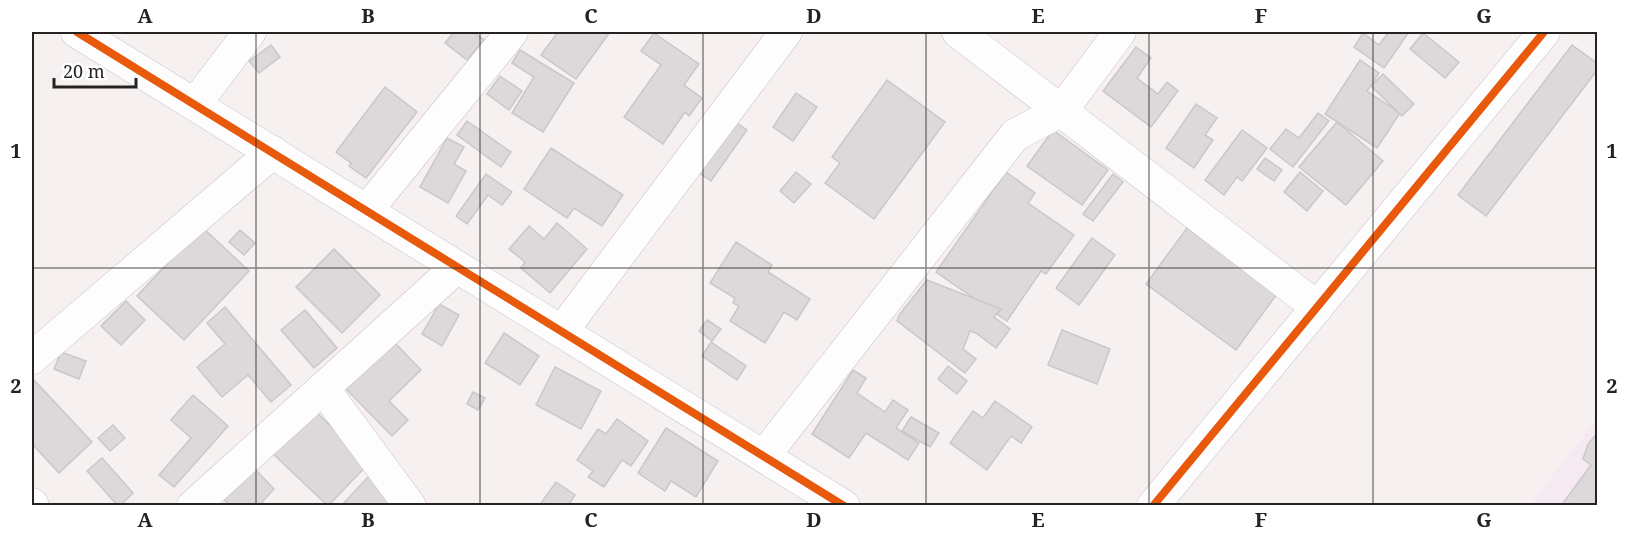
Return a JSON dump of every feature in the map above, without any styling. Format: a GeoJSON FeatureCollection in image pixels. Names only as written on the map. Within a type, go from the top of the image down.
{"type":"FeatureCollection","features":[{"type":"Feature","properties":{"kind":"street"},"geometry":{"type":"LineString","coordinates":[[77,32],[844,506]]}},
{"type":"Feature","properties":{"kind":"street"},"geometry":{"type":"LineString","coordinates":[[195,104],[250,32]]}},
{"type":"Feature","properties":{"kind":"street"},"geometry":{"type":"LineString","coordinates":[[367,210],[512,32]]}},
{"type":"Feature","properties":{"kind":"street"},"geometry":{"type":"LineString","coordinates":[[562,331],[786,32]]}},
{"type":"Feature","properties":{"kind":"street"},"geometry":{"type":"LineString","coordinates":[[958,32],[1317,307]]}},
{"type":"Feature","properties":{"kind":"street"},"geometry":{"type":"LineString","coordinates":[[764,456],[1015,135],[1062,111],[1120,32]]}},
{"type":"Feature","properties":{"kind":"street"},"geometry":{"type":"LineString","coordinates":[[1154,506],[1544,32]]}},
{"type":"Feature","properties":{"kind":"street"},"geometry":{"type":"LineString","coordinates":[[32,358],[273,152]]}},
{"type":"Feature","properties":{"kind":"street"},"geometry":{"type":"LineString","coordinates":[[193,506],[457,267]]}},
{"type":"Feature","properties":{"kind":"street"},"geometry":{"type":"LineString","coordinates":[[323,388],[410,506]]}},
{"type":"Feature","properties":{"kind":"shaded area"},"geometry":{"type":"Polygon","coordinates":[[[1597,419],[1597,505],[1530,505],[1597,419]]]}},
{"type":"Feature","properties":{"kind":"building"},"geometry":{"type":"Polygon","coordinates":[[[454,32],[473,32],[484,40],[467,60],[445,43],[454,32]]]}},
{"type":"Feature","properties":{"kind":"building"},"geometry":{"type":"Polygon","coordinates":[[[558,32],[610,32],[576,79],[541,55],[558,32]]]}},
{"type":"Feature","properties":{"kind":"building"},"geometry":{"type":"Polygon","coordinates":[[[1386,32],[1409,32],[1384,68],[1354,47],[1363,33],[1379,45],[1388,33],[1386,32]]]}},
{"type":"Feature","properties":{"kind":"building"},"geometry":{"type":"Polygon","coordinates":[[[654,33],[699,64],[684,85],[702,98],[689,116],[685,112],[663,144],[624,117],[661,65],[641,51],[654,33]]]}},
{"type":"Feature","properties":{"kind":"building"},"geometry":{"type":"Polygon","coordinates":[[[1423,33],[1459,62],[1445,78],[1410,49],[1423,33]]]}},
{"type":"Feature","properties":{"kind":"building"},"geometry":{"type":"Polygon","coordinates":[[[271,45],[280,57],[259,73],[249,61],[271,45]]]}},
{"type":"Feature","properties":{"kind":"building"},"geometry":{"type":"Polygon","coordinates":[[[1572,45],[1598,64],[1598,69],[1486,216],[1458,195],[1572,45]]]}},
{"type":"Feature","properties":{"kind":"building"},"geometry":{"type":"Polygon","coordinates":[[[1136,47],[1151,58],[1137,78],[1158,94],[1167,82],[1178,91],[1151,127],[1103,91],[1136,47]]]}},
{"type":"Feature","properties":{"kind":"building"},"geometry":{"type":"Polygon","coordinates":[[[520,50],[574,83],[543,132],[512,113],[534,77],[512,63],[520,50]]]}},
{"type":"Feature","properties":{"kind":"building"},"geometry":{"type":"Polygon","coordinates":[[[1360,60],[1379,73],[1367,91],[1400,113],[1377,148],[1325,114],[1360,60]]]}},
{"type":"Feature","properties":{"kind":"building"},"geometry":{"type":"Polygon","coordinates":[[[1383,74],[1414,104],[1402,116],[1371,86],[1383,74]]]}},
{"type":"Feature","properties":{"kind":"building"},"geometry":{"type":"Polygon","coordinates":[[[500,76],[522,91],[509,110],[487,94],[500,76]]]}},
{"type":"Feature","properties":{"kind":"building"},"geometry":{"type":"Polygon","coordinates":[[[887,80],[945,122],[874,219],[825,183],[840,163],[832,157],[887,80]]]}},
{"type":"Feature","properties":{"kind":"building"},"geometry":{"type":"Polygon","coordinates":[[[385,87],[417,112],[366,178],[349,166],[351,163],[336,152],[385,87]]]}},
{"type":"Feature","properties":{"kind":"building"},"geometry":{"type":"Polygon","coordinates":[[[796,93],[817,107],[793,141],[773,127],[796,93]]]}},
{"type":"Feature","properties":{"kind":"building"},"geometry":{"type":"Polygon","coordinates":[[[1196,104],[1217,118],[1205,135],[1213,140],[1194,168],[1166,148],[1196,104]]]}},
{"type":"Feature","properties":{"kind":"building"},"geometry":{"type":"Polygon","coordinates":[[[1318,113],[1329,121],[1293,167],[1270,149],[1286,129],[1299,138],[1318,113]]]}},
{"type":"Feature","properties":{"kind":"building"},"geometry":{"type":"Polygon","coordinates":[[[726,116],[747,130],[711,181],[691,167],[726,116]]]}},
{"type":"Feature","properties":{"kind":"building"},"geometry":{"type":"Polygon","coordinates":[[[467,121],[511,152],[501,167],[457,135],[467,121]]]}},
{"type":"Feature","properties":{"kind":"building"},"geometry":{"type":"Polygon","coordinates":[[[1337,122],[1383,161],[1346,205],[1299,167],[1337,122]]]}},
{"type":"Feature","properties":{"kind":"building"},"geometry":{"type":"Polygon","coordinates":[[[1053,130],[1108,170],[1082,205],[1027,166],[1053,130]]]}},
{"type":"Feature","properties":{"kind":"building"},"geometry":{"type":"Polygon","coordinates":[[[1242,130],[1267,148],[1242,181],[1237,177],[1224,195],[1205,180],[1242,130]]]}},
{"type":"Feature","properties":{"kind":"building"},"geometry":{"type":"Polygon","coordinates":[[[447,138],[464,147],[454,164],[466,171],[448,203],[420,187],[447,138]]]}},
{"type":"Feature","properties":{"kind":"building"},"geometry":{"type":"Polygon","coordinates":[[[551,148],[623,195],[602,226],[574,208],[567,218],[524,189],[551,148]]]}},
{"type":"Feature","properties":{"kind":"building"},"geometry":{"type":"Polygon","coordinates":[[[1265,158],[1282,170],[1274,181],[1257,169],[1265,158]]]}},
{"type":"Feature","properties":{"kind":"building"},"geometry":{"type":"Polygon","coordinates":[[[796,172],[811,184],[794,203],[780,191],[796,172]]]}},
{"type":"Feature","properties":{"kind":"building"},"geometry":{"type":"Polygon","coordinates":[[[1006,172],[1035,193],[1028,203],[1074,235],[1046,274],[1041,271],[1007,321],[936,272],[1006,172]]]}},
{"type":"Feature","properties":{"kind":"building"},"geometry":{"type":"Polygon","coordinates":[[[1300,172],[1323,191],[1307,211],[1284,192],[1300,172]]]}},
{"type":"Feature","properties":{"kind":"building"},"geometry":{"type":"Polygon","coordinates":[[[486,174],[512,192],[502,205],[488,195],[467,224],[456,216],[486,174]]]}},
{"type":"Feature","properties":{"kind":"building"},"geometry":{"type":"Polygon","coordinates":[[[1113,174],[1123,182],[1093,221],[1083,214],[1113,174]]]}},
{"type":"Feature","properties":{"kind":"building"},"geometry":{"type":"Polygon","coordinates":[[[557,223],[587,249],[550,293],[521,268],[525,262],[509,249],[529,226],[544,239],[557,223]]]}},
{"type":"Feature","properties":{"kind":"building"},"geometry":{"type":"Polygon","coordinates":[[[202,227],[249,271],[184,340],[137,296],[202,227]]]}},
{"type":"Feature","properties":{"kind":"building"},"geometry":{"type":"Polygon","coordinates":[[[1187,228],[1277,294],[1236,350],[1146,284],[1187,228]]]}},
{"type":"Feature","properties":{"kind":"building"},"geometry":{"type":"Polygon","coordinates":[[[240,230],[255,243],[244,255],[229,242],[240,230]]]}},
{"type":"Feature","properties":{"kind":"building"},"geometry":{"type":"Polygon","coordinates":[[[1092,238],[1115,255],[1079,305],[1056,288],[1092,238]]]}},
{"type":"Feature","properties":{"kind":"building"},"geometry":{"type":"Polygon","coordinates":[[[736,242],[772,265],[768,272],[810,299],[797,320],[784,312],[765,343],[730,321],[739,306],[733,303],[735,298],[710,283],[736,242]]]}},
{"type":"Feature","properties":{"kind":"building"},"geometry":{"type":"Polygon","coordinates":[[[334,249],[380,295],[342,333],[296,287],[334,249]]]}},
{"type":"Feature","properties":{"kind":"building"},"geometry":{"type":"Polygon","coordinates":[[[927,280],[1001,309],[994,317],[1010,329],[996,348],[970,331],[963,349],[976,359],[965,373],[897,321],[899,315],[927,280]]]}},
{"type":"Feature","properties":{"kind":"building"},"geometry":{"type":"Polygon","coordinates":[[[126,301],[145,320],[121,345],[101,326],[126,301]]]}},
{"type":"Feature","properties":{"kind":"building"},"geometry":{"type":"Polygon","coordinates":[[[439,304],[459,315],[442,346],[422,334],[439,304]]]}},
{"type":"Feature","properties":{"kind":"building"},"geometry":{"type":"Polygon","coordinates":[[[225,307],[291,385],[271,402],[248,375],[222,397],[197,367],[225,344],[207,323],[225,307]]]}},
{"type":"Feature","properties":{"kind":"building"},"geometry":{"type":"Polygon","coordinates":[[[305,310],[337,348],[314,368],[281,330],[305,310]]]}},
{"type":"Feature","properties":{"kind":"building"},"geometry":{"type":"Polygon","coordinates":[[[707,320],[721,329],[712,341],[699,331],[707,320]]]}},
{"type":"Feature","properties":{"kind":"building"},"geometry":{"type":"Polygon","coordinates":[[[1062,330],[1110,349],[1097,384],[1048,365],[1062,330]]]}},
{"type":"Feature","properties":{"kind":"building"},"geometry":{"type":"Polygon","coordinates":[[[504,333],[539,356],[520,385],[485,363],[504,333]]]}},
{"type":"Feature","properties":{"kind":"building"},"geometry":{"type":"Polygon","coordinates":[[[394,342],[421,370],[389,401],[408,420],[392,436],[346,389],[394,342]]]}},
{"type":"Feature","properties":{"kind":"building"},"geometry":{"type":"Polygon","coordinates":[[[711,342],[746,366],[737,380],[702,356],[711,342]]]}},
{"type":"Feature","properties":{"kind":"building"},"geometry":{"type":"Polygon","coordinates":[[[61,352],[86,361],[79,379],[54,369],[61,352]]]}},
{"type":"Feature","properties":{"kind":"building"},"geometry":{"type":"Polygon","coordinates":[[[948,366],[967,381],[957,394],[938,379],[948,366]]]}},
{"type":"Feature","properties":{"kind":"building"},"geometry":{"type":"Polygon","coordinates":[[[555,367],[601,391],[581,429],[536,405],[555,367]]]}},
{"type":"Feature","properties":{"kind":"building"},"geometry":{"type":"Polygon","coordinates":[[[853,370],[866,378],[857,393],[885,412],[893,400],[908,410],[896,428],[919,443],[908,460],[866,433],[849,458],[812,434],[853,370]]]}},
{"type":"Feature","properties":{"kind":"building"},"geometry":{"type":"Polygon","coordinates":[[[33,379],[92,442],[59,473],[32,444],[33,379]]]}},
{"type":"Feature","properties":{"kind":"building"},"geometry":{"type":"Polygon","coordinates":[[[473,392],[485,398],[478,410],[467,404],[473,392]]]}},
{"type":"Feature","properties":{"kind":"building"},"geometry":{"type":"Polygon","coordinates":[[[193,395],[228,426],[174,487],[159,475],[191,438],[171,420],[193,395]]]}},
{"type":"Feature","properties":{"kind":"building"},"geometry":{"type":"Polygon","coordinates":[[[995,401],[1032,427],[1021,443],[1011,436],[987,470],[950,443],[973,411],[983,418],[995,401]]]}},
{"type":"Feature","properties":{"kind":"building"},"geometry":{"type":"Polygon","coordinates":[[[313,409],[369,463],[328,506],[271,452],[313,409]]]}},
{"type":"Feature","properties":{"kind":"building"},"geometry":{"type":"Polygon","coordinates":[[[911,417],[939,433],[930,447],[902,431],[911,417]]]}},
{"type":"Feature","properties":{"kind":"building"},"geometry":{"type":"Polygon","coordinates":[[[617,419],[648,441],[631,466],[622,460],[604,487],[588,477],[593,471],[577,460],[598,429],[606,434],[617,419]]]}},
{"type":"Feature","properties":{"kind":"building"},"geometry":{"type":"Polygon","coordinates":[[[113,425],[125,438],[110,451],[98,438],[113,425]]]}},
{"type":"Feature","properties":{"kind":"building"},"geometry":{"type":"Polygon","coordinates":[[[666,428],[718,461],[696,497],[671,481],[665,491],[638,473],[666,428]]]}},
{"type":"Feature","properties":{"kind":"building"},"geometry":{"type":"Polygon","coordinates":[[[1598,432],[1598,506],[1561,506],[1591,465],[1583,459],[1588,444],[1598,432]]]}},
{"type":"Feature","properties":{"kind":"building"},"geometry":{"type":"Polygon","coordinates":[[[102,458],[133,493],[120,506],[87,471],[102,458]]]}},
{"type":"Feature","properties":{"kind":"building"},"geometry":{"type":"Polygon","coordinates":[[[249,463],[274,489],[262,502],[266,506],[230,506],[218,493],[249,463]]]}},
{"type":"Feature","properties":{"kind":"building"},"geometry":{"type":"Polygon","coordinates":[[[370,475],[403,506],[341,506],[370,475]]]}},
{"type":"Feature","properties":{"kind":"building"},"geometry":{"type":"Polygon","coordinates":[[[556,482],[575,495],[568,506],[539,506],[556,482]]]}},
{"type":"Feature","properties":{"kind":"cycle path"},"geometry":{"type":"LineString","coordinates":[[77,32],[844,506]]}},
{"type":"Feature","properties":{"kind":"cycle path"},"geometry":{"type":"LineString","coordinates":[[1153,506],[1544,32]]}}]}
